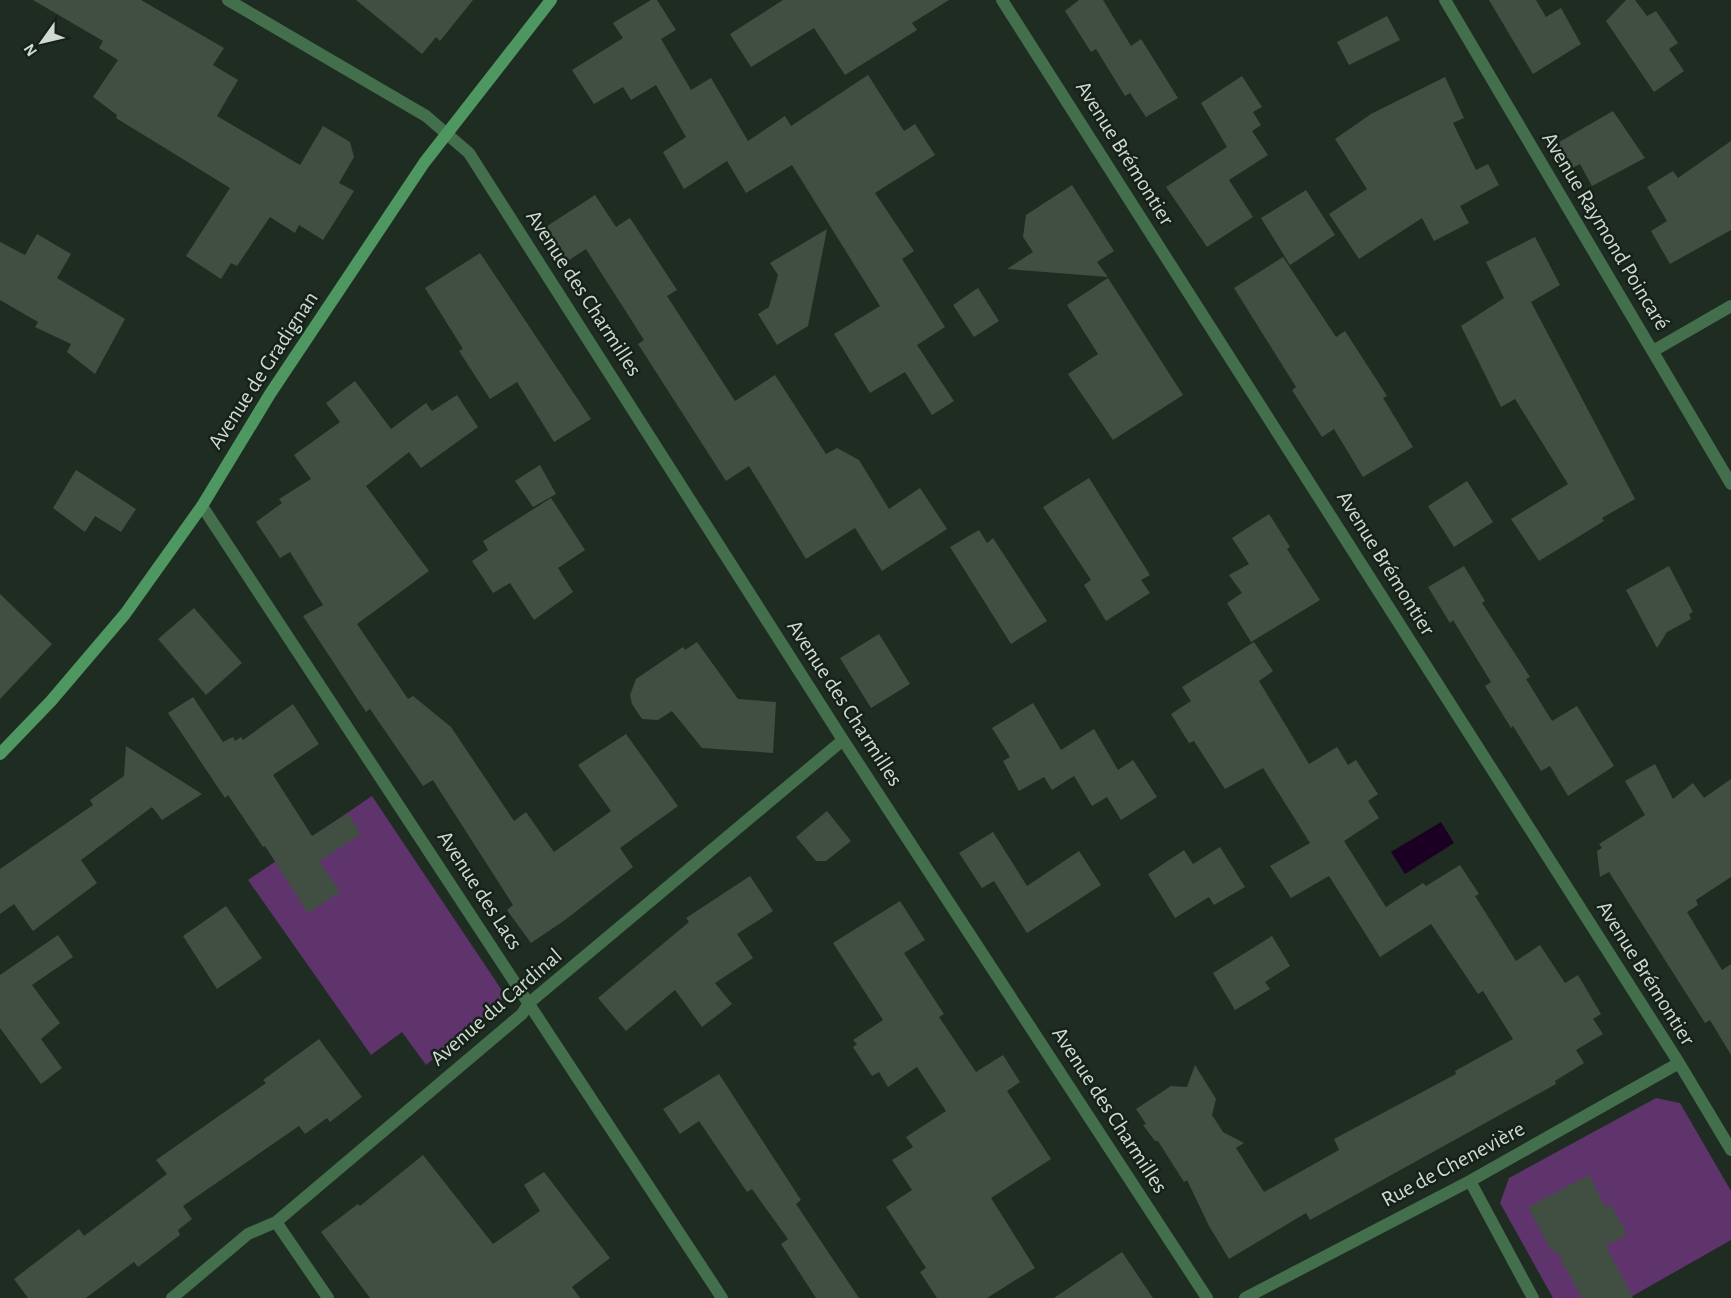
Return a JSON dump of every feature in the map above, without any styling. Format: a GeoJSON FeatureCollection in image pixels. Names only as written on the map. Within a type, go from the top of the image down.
{"type":"FeatureCollection","features":[{"type":"Feature","properties":{"kind":"main road","name":"Avenue de Gradignan"},"geometry":{"type":"LineString","coordinates":[[0,754],[51,701],[126,614],[202,506],[270,394],[447,132],[551,0]]}},
{"type":"Feature","properties":{"kind":"street","name":"Avenue des Charmilles"},"geometry":{"type":"LineString","coordinates":[[228,0],[426,116],[447,132],[476,163],[843,740],[1208,1298]]}},
{"type":"Feature","properties":{"kind":"street","name":"Avenue Brémontier"},"geometry":{"type":"LineString","coordinates":[[1002,0],[1678,1063],[1731,1150]]}},
{"type":"Feature","properties":{"kind":"street","name":"Avenue Raymond Poincaré"},"geometry":{"type":"LineString","coordinates":[[1445,0],[1731,484]]}},
{"type":"Feature","properties":{"kind":"street"},"geometry":{"type":"LineString","coordinates":[[1653,351],[1731,306]]}},
{"type":"Feature","properties":{"kind":"street","name":"Avenue des Lacs"},"geometry":{"type":"LineString","coordinates":[[202,506],[722,1298]]}},
{"type":"Feature","properties":{"kind":"street","name":"Avenue du Cardinal"},"geometry":{"type":"LineString","coordinates":[[172,1298],[248,1234],[276,1221],[522,1014],[529,1004],[843,740]]}},
{"type":"Feature","properties":{"kind":"street","name":"Rue de Chenevière"},"geometry":{"type":"LineString","coordinates":[[1245,1298],[1470,1181],[1678,1063]]}},
{"type":"Feature","properties":{"kind":"street"},"geometry":{"type":"LineString","coordinates":[[1470,1181],[1533,1298]]}},
{"type":"Feature","properties":{"kind":"street"},"geometry":{"type":"LineString","coordinates":[[276,1221],[328,1298]]}},
{"type":"Feature","properties":{"kind":"shaded area"},"geometry":{"type":"Polygon","coordinates":[[[372,796],[503,992],[501,1003],[426,1065],[402,1032],[371,1055],[248,880],[372,796]]]}},
{"type":"Feature","properties":{"kind":"shaded area"},"geometry":{"type":"Polygon","coordinates":[[[1441,822],[1454,843],[1405,874],[1391,852],[1441,822]]]}},
{"type":"Feature","properties":{"kind":"shaded area"},"geometry":{"type":"Polygon","coordinates":[[[1656,1098],[1680,1103],[1731,1191],[1731,1240],[1629,1298],[1553,1298],[1500,1203],[1509,1178],[1656,1098]]]}},
{"type":"Feature","properties":{"kind":"building"},"geometry":{"type":"Polygon","coordinates":[[[33,0],[141,0],[224,48],[213,65],[238,80],[217,116],[300,165],[323,126],[350,142],[354,157],[339,183],[354,191],[323,240],[299,225],[295,233],[270,217],[237,266],[231,263],[221,279],[186,256],[230,188],[116,118],[117,115],[93,97],[118,60],[99,48],[103,41],[33,0]]]}},
{"type":"Feature","properties":{"kind":"building"},"geometry":{"type":"Polygon","coordinates":[[[356,0],[473,0],[440,41],[436,37],[422,54],[356,0]]]}},
{"type":"Feature","properties":{"kind":"building"},"geometry":{"type":"Polygon","coordinates":[[[651,0],[657,0],[676,30],[661,39],[691,90],[711,78],[748,141],[785,116],[791,126],[868,75],[904,131],[915,124],[935,155],[875,193],[914,251],[902,259],[945,327],[917,345],[954,401],[932,415],[905,372],[870,393],[834,334],[880,306],[792,165],[746,193],[727,161],[684,189],[663,152],[686,137],[656,85],[631,100],[623,87],[594,104],[572,70],[623,38],[613,23],[651,0]]]}},
{"type":"Feature","properties":{"kind":"building"},"geometry":{"type":"Polygon","coordinates":[[[783,0],[949,0],[912,23],[917,30],[845,75],[814,28],[751,67],[730,34],[783,0]]]}},
{"type":"Feature","properties":{"kind":"building"},"geometry":{"type":"Polygon","coordinates":[[[1079,0],[1103,0],[1131,46],[1141,39],[1178,98],[1146,117],[1130,93],[1125,96],[1096,49],[1091,52],[1065,11],[1079,0]]]}},
{"type":"Feature","properties":{"kind":"building"},"geometry":{"type":"Polygon","coordinates":[[[1489,0],[1536,0],[1546,17],[1561,8],[1581,44],[1533,74],[1489,0]]]}},
{"type":"Feature","properties":{"kind":"building"},"geometry":{"type":"Polygon","coordinates":[[[1626,0],[1635,0],[1647,16],[1656,11],[1678,43],[1669,49],[1684,71],[1654,92],[1606,21],[1626,0]]]}},
{"type":"Feature","properties":{"kind":"building"},"geometry":{"type":"Polygon","coordinates":[[[1387,16],[1400,40],[1349,65],[1337,42],[1387,16]]]}},
{"type":"Feature","properties":{"kind":"building"},"geometry":{"type":"Polygon","coordinates":[[[1242,76],[1262,107],[1253,112],[1261,125],[1252,131],[1268,155],[1229,180],[1253,217],[1207,247],[1166,187],[1227,147],[1201,103],[1242,76]]]}},
{"type":"Feature","properties":{"kind":"building"},"geometry":{"type":"Polygon","coordinates":[[[1445,77],[1464,118],[1453,123],[1476,170],[1488,164],[1499,185],[1460,206],[1469,223],[1434,241],[1422,218],[1359,259],[1329,214],[1367,189],[1335,139],[1371,114],[1445,77]]]}},
{"type":"Feature","properties":{"kind":"building"},"geometry":{"type":"Polygon","coordinates":[[[1613,111],[1645,158],[1592,186],[1580,164],[1568,170],[1554,145],[1613,111]]]}},
{"type":"Feature","properties":{"kind":"building"},"geometry":{"type":"Polygon","coordinates":[[[1731,141],[1731,230],[1670,264],[1651,231],[1667,221],[1647,187],[1673,171],[1678,178],[1731,141]]]}},
{"type":"Feature","properties":{"kind":"building"},"geometry":{"type":"Polygon","coordinates":[[[1072,185],[1114,251],[1097,262],[1108,277],[1007,269],[1033,252],[1023,237],[1026,215],[1072,185]]]}},
{"type":"Feature","properties":{"kind":"building"},"geometry":{"type":"Polygon","coordinates":[[[1306,190],[1335,235],[1290,265],[1261,218],[1306,190]]]}},
{"type":"Feature","properties":{"kind":"building"},"geometry":{"type":"Polygon","coordinates":[[[595,195],[616,227],[630,218],[677,290],[667,296],[735,401],[775,375],[826,454],[837,448],[859,460],[889,509],[920,488],[947,529],[882,571],[855,528],[806,559],[749,466],[726,481],[638,344],[644,340],[586,249],[563,264],[541,230],[595,195]]]}},
{"type":"Feature","properties":{"kind":"building"},"geometry":{"type":"Polygon","coordinates":[[[827,229],[808,326],[777,345],[758,314],[769,307],[778,275],[770,263],[827,229]]]}},
{"type":"Feature","properties":{"kind":"building"},"geometry":{"type":"Polygon","coordinates":[[[37,234],[71,254],[57,278],[125,319],[95,374],[67,352],[71,344],[35,327],[38,322],[0,300],[0,242],[25,255],[37,234]]]}},
{"type":"Feature","properties":{"kind":"building"},"geometry":{"type":"Polygon","coordinates":[[[1535,237],[1560,285],[1531,302],[1635,499],[1602,518],[1604,521],[1539,561],[1511,519],[1568,484],[1515,399],[1501,407],[1461,326],[1504,298],[1486,262],[1535,237]]]}},
{"type":"Feature","properties":{"kind":"building"},"geometry":{"type":"Polygon","coordinates":[[[480,253],[591,419],[554,442],[517,382],[490,399],[459,351],[463,349],[425,288],[480,253]]]}},
{"type":"Feature","properties":{"kind":"building"},"geometry":{"type":"Polygon","coordinates":[[[1283,257],[1336,337],[1345,331],[1387,396],[1383,398],[1413,447],[1363,477],[1334,429],[1322,437],[1292,390],[1296,387],[1234,288],[1283,257]]]}},
{"type":"Feature","properties":{"kind":"building"},"geometry":{"type":"Polygon","coordinates":[[[1108,278],[1183,395],[1113,440],[1068,374],[1098,354],[1067,305],[1108,278]]]}},
{"type":"Feature","properties":{"kind":"building"},"geometry":{"type":"Polygon","coordinates":[[[978,288],[999,321],[974,337],[953,305],[978,288]]]}},
{"type":"Feature","properties":{"kind":"building"},"geometry":{"type":"Polygon","coordinates":[[[355,381],[391,429],[426,403],[432,411],[457,395],[478,427],[421,468],[409,452],[366,486],[429,571],[357,624],[408,699],[413,696],[451,727],[514,821],[526,812],[554,852],[611,811],[578,765],[626,734],[678,806],[620,848],[633,867],[565,920],[531,943],[507,910],[513,905],[433,780],[423,786],[370,709],[366,712],[303,616],[323,605],[290,552],[280,558],[256,522],[282,503],[279,499],[311,479],[294,455],[340,422],[326,403],[355,381]]]}},
{"type":"Feature","properties":{"kind":"building"},"geometry":{"type":"Polygon","coordinates":[[[540,465],[556,494],[533,507],[515,481],[540,465]]]}},
{"type":"Feature","properties":{"kind":"building"},"geometry":{"type":"Polygon","coordinates":[[[76,470],[136,509],[121,532],[95,516],[85,532],[53,508],[76,470]]]}},
{"type":"Feature","properties":{"kind":"building"},"geometry":{"type":"Polygon","coordinates":[[[1089,478],[1150,575],[1141,580],[1150,593],[1106,621],[1084,585],[1091,580],[1043,507],[1089,478]]]}},
{"type":"Feature","properties":{"kind":"building"},"geometry":{"type":"Polygon","coordinates":[[[1467,481],[1493,522],[1454,547],[1428,506],[1467,481]]]}},
{"type":"Feature","properties":{"kind":"building"},"geometry":{"type":"Polygon","coordinates":[[[551,498],[585,550],[558,568],[573,592],[534,620],[510,583],[493,593],[472,561],[488,550],[483,541],[551,498]]]}},
{"type":"Feature","properties":{"kind":"building"},"geometry":{"type":"Polygon","coordinates":[[[1269,514],[1290,547],[1287,549],[1320,600],[1251,642],[1227,603],[1242,593],[1229,575],[1249,564],[1232,538],[1269,514]]]}},
{"type":"Feature","properties":{"kind":"building"},"geometry":{"type":"Polygon","coordinates":[[[979,530],[987,543],[993,538],[1047,621],[1011,644],[950,547],[979,530]]]}},
{"type":"Feature","properties":{"kind":"building"},"geometry":{"type":"Polygon","coordinates":[[[1464,566],[1485,601],[1482,603],[1530,677],[1526,679],[1552,721],[1577,706],[1614,766],[1568,796],[1550,766],[1541,771],[1513,726],[1511,728],[1485,686],[1491,682],[1453,620],[1450,623],[1428,587],[1464,566]]]}},
{"type":"Feature","properties":{"kind":"building"},"geometry":{"type":"Polygon","coordinates":[[[1669,566],[1693,612],[1689,614],[1691,619],[1667,632],[1657,648],[1626,590],[1669,566]]]}},
{"type":"Feature","properties":{"kind":"building"},"geometry":{"type":"Polygon","coordinates":[[[0,594],[52,644],[0,699],[0,594]]]}},
{"type":"Feature","properties":{"kind":"building"},"geometry":{"type":"Polygon","coordinates":[[[194,608],[242,663],[206,695],[158,639],[194,608]]]}},
{"type":"Feature","properties":{"kind":"building"},"geometry":{"type":"Polygon","coordinates":[[[879,634],[910,684],[871,708],[840,658],[879,634]]]}},
{"type":"Feature","properties":{"kind":"building"},"geometry":{"type":"Polygon","coordinates":[[[697,642],[738,699],[776,702],[773,753],[702,748],[672,711],[658,720],[642,719],[632,704],[630,695],[636,679],[683,647],[685,650],[697,642]]]}},
{"type":"Feature","properties":{"kind":"building"},"geometry":{"type":"Polygon","coordinates":[[[1254,642],[1273,671],[1259,681],[1309,764],[1337,747],[1348,765],[1356,760],[1378,794],[1368,801],[1379,818],[1344,841],[1386,907],[1423,883],[1426,886],[1460,865],[1479,894],[1475,896],[1516,961],[1540,945],[1565,983],[1578,975],[1601,1014],[1593,1019],[1603,1034],[1576,1050],[1584,1063],[1555,1081],[1556,1084],[1310,1220],[1306,1213],[1229,1259],[1209,1226],[1187,1180],[1184,1182],[1158,1141],[1155,1141],[1143,1125],[1146,1124],[1136,1109],[1171,1086],[1187,1087],[1195,1065],[1216,1099],[1212,1115],[1223,1132],[1244,1143],[1236,1148],[1264,1192],[1339,1150],[1334,1139],[1456,1074],[1455,1071],[1513,1039],[1483,991],[1478,994],[1431,924],[1380,957],[1329,876],[1291,898],[1270,866],[1310,843],[1263,768],[1225,789],[1194,741],[1189,743],[1171,714],[1191,701],[1182,687],[1254,642]]]}},
{"type":"Feature","properties":{"kind":"building"},"geometry":{"type":"Polygon","coordinates":[[[193,697],[223,742],[233,737],[235,741],[241,737],[243,740],[293,704],[319,744],[273,775],[312,836],[348,813],[361,834],[319,861],[340,892],[308,913],[265,846],[263,847],[228,795],[225,798],[168,713],[193,697]]]}},
{"type":"Feature","properties":{"kind":"building"},"geometry":{"type":"Polygon","coordinates":[[[1033,703],[1061,750],[1094,729],[1118,770],[1133,760],[1157,797],[1121,820],[1107,797],[1092,806],[1074,776],[1052,790],[1044,777],[1019,791],[1003,761],[1010,757],[992,728],[1033,703]]]}},
{"type":"Feature","properties":{"kind":"building"},"geometry":{"type":"Polygon","coordinates":[[[126,746],[202,794],[162,820],[152,807],[81,860],[97,883],[33,931],[14,904],[0,914],[0,869],[93,805],[90,800],[124,776],[126,746]]]}},
{"type":"Feature","properties":{"kind":"building"},"geometry":{"type":"Polygon","coordinates":[[[1655,764],[1673,799],[1693,783],[1704,798],[1731,779],[1731,877],[1696,900],[1698,905],[1687,912],[1722,970],[1731,964],[1731,1055],[1710,1020],[1705,1023],[1609,872],[1600,877],[1597,851],[1602,848],[1599,844],[1645,815],[1625,781],[1655,764]]]}},
{"type":"Feature","properties":{"kind":"building"},"geometry":{"type":"Polygon","coordinates":[[[827,811],[851,841],[826,861],[816,861],[796,837],[827,811]]]}},
{"type":"Feature","properties":{"kind":"building"},"geometry":{"type":"Polygon","coordinates":[[[993,832],[1027,886],[1079,851],[1101,885],[1027,933],[994,881],[982,888],[959,853],[993,832]]]}},
{"type":"Feature","properties":{"kind":"building"},"geometry":{"type":"Polygon","coordinates":[[[1220,847],[1245,887],[1214,905],[1209,897],[1175,918],[1148,874],[1184,850],[1193,864],[1220,847]]]}},
{"type":"Feature","properties":{"kind":"building"},"geometry":{"type":"Polygon","coordinates":[[[750,876],[773,911],[737,934],[753,958],[715,983],[732,1004],[702,1027],[675,990],[626,1031],[598,998],[689,922],[686,918],[750,876]]]}},
{"type":"Feature","properties":{"kind":"building"},"geometry":{"type":"Polygon","coordinates":[[[900,901],[925,940],[904,953],[944,1014],[939,1017],[976,1072],[1003,1055],[1020,1082],[1007,1091],[1051,1159],[991,1198],[1035,1268],[987,1298],[937,1298],[920,1272],[926,1268],[886,1207],[912,1190],[892,1160],[913,1147],[906,1137],[946,1111],[917,1067],[888,1087],[879,1072],[872,1076],[853,1047],[857,1044],[853,1040],[883,1020],[833,943],[900,901]]]}},
{"type":"Feature","properties":{"kind":"building"},"geometry":{"type":"Polygon","coordinates":[[[226,906],[262,958],[217,989],[183,936],[226,906]]]}},
{"type":"Feature","properties":{"kind":"building"},"geometry":{"type":"Polygon","coordinates":[[[58,935],[73,957],[32,985],[60,1023],[41,1039],[62,1068],[41,1084],[0,1028],[0,975],[58,935]]]}},
{"type":"Feature","properties":{"kind":"building"},"geometry":{"type":"Polygon","coordinates":[[[1272,936],[1290,966],[1265,982],[1270,989],[1235,1010],[1213,973],[1272,936]]]}},
{"type":"Feature","properties":{"kind":"building"},"geometry":{"type":"Polygon","coordinates":[[[319,1039],[362,1097],[330,1122],[327,1118],[305,1134],[299,1126],[183,1206],[192,1219],[178,1230],[180,1235],[138,1267],[134,1262],[86,1298],[28,1298],[14,1279],[79,1229],[84,1236],[167,1174],[156,1160],[266,1083],[263,1080],[319,1039]]]}},
{"type":"Feature","properties":{"kind":"building"},"geometry":{"type":"Polygon","coordinates":[[[719,1074],[801,1200],[796,1204],[859,1298],[816,1298],[781,1244],[788,1239],[752,1189],[747,1192],[699,1121],[680,1134],[663,1109],[719,1074]]]}},
{"type":"Feature","properties":{"kind":"building"},"geometry":{"type":"Polygon","coordinates":[[[423,1155],[493,1244],[540,1211],[524,1185],[544,1172],[610,1258],[572,1287],[580,1298],[370,1298],[321,1232],[358,1204],[360,1206],[423,1155]]]}},
{"type":"Feature","properties":{"kind":"building"},"geometry":{"type":"Polygon","coordinates":[[[1589,1175],[1606,1208],[1611,1205],[1627,1234],[1606,1246],[1633,1298],[1582,1298],[1556,1250],[1552,1252],[1528,1207],[1589,1175]]]}},
{"type":"Feature","properties":{"kind":"building"},"geometry":{"type":"Polygon","coordinates":[[[1122,1252],[1153,1298],[1054,1298],[1122,1252]]]}}]}
